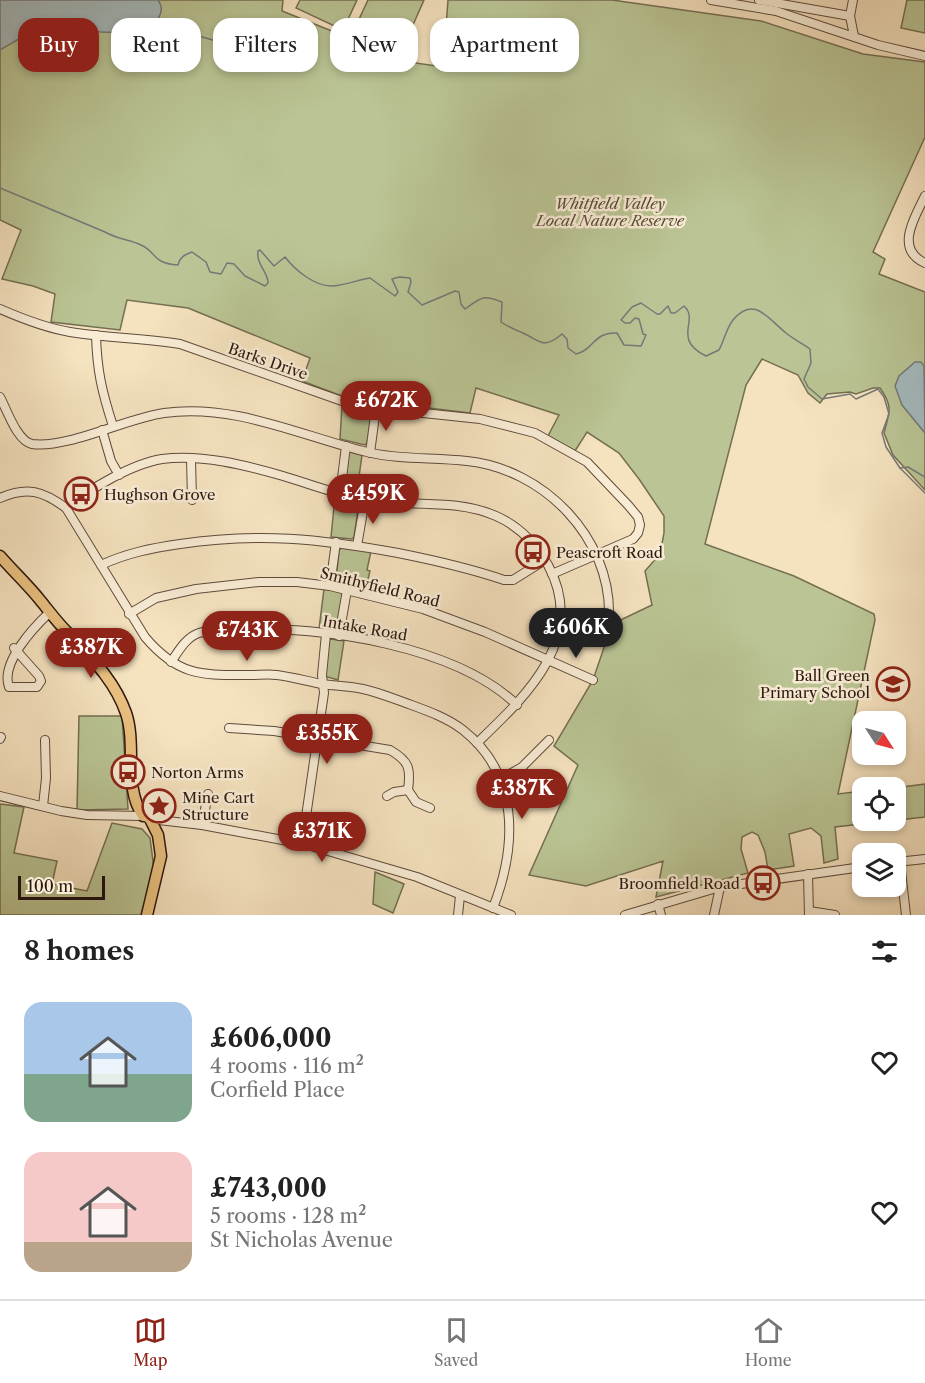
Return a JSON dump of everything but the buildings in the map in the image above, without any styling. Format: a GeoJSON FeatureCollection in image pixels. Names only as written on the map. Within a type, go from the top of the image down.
{"type":"FeatureCollection","features":[{"type":"Feature","properties":{"kind":"main road"},"geometry":{"type":"LineString","coordinates":[[0,556],[94,660],[118,695],[130,728],[134,795],[138,809],[158,835],[161,856],[147,915]]}},
{"type":"Feature","properties":{"kind":"street"},"geometry":{"type":"LineString","coordinates":[[711,0],[776,11],[899,51],[925,56]]}},
{"type":"Feature","properties":{"kind":"street"},"geometry":{"type":"LineString","coordinates":[[759,0],[850,16]]}},
{"type":"Feature","properties":{"kind":"street"},"geometry":{"type":"LineString","coordinates":[[853,0],[850,16],[854,36]]}},
{"type":"Feature","properties":{"kind":"street"},"geometry":{"type":"LineString","coordinates":[[925,196],[910,227],[908,242],[912,253],[925,262]]}},
{"type":"Feature","properties":{"kind":"street","name":"Barks Drive"},"geometry":{"type":"LineString","coordinates":[[0,309],[41,325],[96,335],[153,339],[180,344],[342,401],[376,408],[491,421],[535,433],[587,462],[638,517],[639,525],[638,532],[633,539],[552,574]]}},
{"type":"Feature","properties":{"kind":"street"},"geometry":{"type":"LineString","coordinates":[[96,335],[97,369],[113,426]]}},
{"type":"Feature","properties":{"kind":"street"},"geometry":{"type":"LineString","coordinates":[[0,397],[20,436],[33,444],[62,441],[164,413],[206,411],[233,414],[370,453],[467,461],[501,469],[537,486],[569,511],[588,538],[605,576],[609,616]]}},
{"type":"Feature","properties":{"kind":"street"},"geometry":{"type":"LineString","coordinates":[[370,453],[376,408]]}},
{"type":"Feature","properties":{"kind":"street"},"geometry":{"type":"LineString","coordinates":[[102,430],[111,461],[119,475]]}},
{"type":"Feature","properties":{"kind":"street"},"geometry":{"type":"LineString","coordinates":[[340,494],[346,447]]}},
{"type":"Feature","properties":{"kind":"street"},"geometry":{"type":"LineString","coordinates":[[66,508],[119,475],[146,463],[163,459],[191,459],[243,465],[365,500],[461,506],[487,513],[516,528],[531,540],[552,574],[558,593],[560,624],[555,644],[541,675],[517,705],[477,743]]}},
{"type":"Feature","properties":{"kind":"street"},"geometry":{"type":"LineString","coordinates":[[191,459],[192,500]]}},
{"type":"Feature","properties":{"kind":"street"},"geometry":{"type":"LineString","coordinates":[[0,498],[14,492],[32,491],[52,498],[66,508],[129,614],[149,642],[171,662],[210,676],[275,675],[363,689],[435,714],[462,729],[492,762],[501,779],[509,814],[509,840],[493,908]]}},
{"type":"Feature","properties":{"kind":"street"},"geometry":{"type":"LineString","coordinates":[[357,546],[365,500]]}},
{"type":"Feature","properties":{"kind":"street"},"geometry":{"type":"LineString","coordinates":[[101,565],[144,549],[207,540],[288,537],[336,542],[437,561],[504,580],[513,580],[545,560]]}},
{"type":"Feature","properties":{"kind":"street"},"geometry":{"type":"LineString","coordinates":[[330,586],[336,542]]}},
{"type":"Feature","properties":{"kind":"street","name":"Smithyfield Road"},"geometry":{"type":"LineString","coordinates":[[129,614],[156,598],[196,589],[259,582],[297,582],[330,586],[423,609],[593,680]]}},
{"type":"Feature","properties":{"kind":"street"},"geometry":{"type":"LineString","coordinates":[[339,636],[347,590]]}},
{"type":"Feature","properties":{"kind":"street"},"geometry":{"type":"LineString","coordinates":[[14,648],[39,676],[41,681],[37,687],[9,687],[6,685],[4,672],[7,658],[14,648],[50,612]]}},
{"type":"Feature","properties":{"kind":"street","name":"Intake Road"},"geometry":{"type":"LineString","coordinates":[[171,662],[186,642],[197,633],[261,628],[294,630],[372,641],[421,653],[504,692],[517,705]]}},
{"type":"Feature","properties":{"kind":"street"},"geometry":{"type":"LineString","coordinates":[[302,844],[324,693],[326,634]]}},
{"type":"Feature","properties":{"kind":"street"},"geometry":{"type":"LineString","coordinates":[[229,728],[318,737],[390,750],[402,757],[409,766],[408,790],[417,802],[430,808]]}},
{"type":"Feature","properties":{"kind":"street"},"geometry":{"type":"LineString","coordinates":[[43,806],[46,778],[45,740]]}},
{"type":"Feature","properties":{"kind":"street"},"geometry":{"type":"LineString","coordinates":[[501,779],[522,767],[549,740]]}},
{"type":"Feature","properties":{"kind":"street"},"geometry":{"type":"LineString","coordinates":[[387,796],[394,792],[408,790]]}},
{"type":"Feature","properties":{"kind":"street"},"geometry":{"type":"LineString","coordinates":[[202,825],[208,794]]}},
{"type":"Feature","properties":{"kind":"street"},"geometry":{"type":"LineString","coordinates":[[0,796],[61,811],[202,825],[302,844],[406,874],[511,915]]}},
{"type":"Feature","properties":{"kind":"street"},"geometry":{"type":"LineString","coordinates":[[906,861],[925,859]]}},
{"type":"Feature","properties":{"kind":"street"},"geometry":{"type":"LineString","coordinates":[[625,915],[720,887],[852,868]]}},
{"type":"Feature","properties":{"kind":"street"},"geometry":{"type":"LineString","coordinates":[[808,874],[809,913],[835,915]]}},
{"type":"Feature","properties":{"kind":"street"},"geometry":{"type":"LineString","coordinates":[[714,915],[720,887]]}},
{"type":"Feature","properties":{"kind":"street"},"geometry":{"type":"LineString","coordinates":[[458,915],[460,896]]}},
{"type":"Feature","properties":{"kind":"street"},"geometry":{"type":"LineString","coordinates":[[903,897],[906,915]]}},
{"type":"Feature","properties":{"kind":"street"},"geometry":{"type":"LineString","coordinates":[[658,904],[661,915]]}},
{"type":"Feature","properties":{"kind":"green space","name":"Whitfield Valley Local Nature Reserve"},"geometry":{"type":"Polygon","coordinates":[[[0,0],[283,0],[282,11],[299,18],[213,18],[213,72],[318,72],[318,25],[330,30],[330,72],[418,72],[418,63],[430,65],[430,72],[579,72],[579,18],[447,18],[448,0],[612,0],[761,21],[863,54],[925,62],[925,137],[873,252],[885,259],[879,274],[925,292],[925,490],[893,455],[884,433],[889,405],[880,388],[856,394],[850,392],[827,394],[820,403],[808,393],[798,375],[762,359],[746,385],[705,544],[794,576],[874,614],[875,620],[856,711],[852,711],[852,728],[838,794],[852,792],[852,825],[835,827],[838,859],[824,863],[821,836],[811,828],[789,834],[794,866],[768,870],[765,852],[758,835],[752,832],[742,837],[741,849],[748,873],[656,897],[663,861],[586,886],[529,875],[578,765],[554,746],[593,680],[612,624],[652,605],[645,571],[660,554],[664,516],[619,453],[587,432],[575,451],[548,436],[559,415],[476,388],[470,413],[347,398],[302,381],[310,358],[188,308],[127,300],[120,330],[51,322],[55,294],[2,279],[21,230],[0,220],[0,0]]]}},
{"type":"Feature","properties":{"kind":"green space"},"geometry":{"type":"Polygon","coordinates":[[[300,0],[357,0],[349,18],[330,18],[330,24],[296,8],[300,0]]]}},
{"type":"Feature","properties":{"kind":"green space"},"geometry":{"type":"Polygon","coordinates":[[[368,0],[424,0],[416,18],[360,18],[368,0]]]}},
{"type":"Feature","properties":{"kind":"green space"},"geometry":{"type":"Polygon","coordinates":[[[907,0],[925,0],[925,33],[901,28],[907,0]]]}},
{"type":"Feature","properties":{"kind":"green space"},"geometry":{"type":"Polygon","coordinates":[[[342,405],[370,411],[372,415],[365,445],[340,439],[342,405]]]}},
{"type":"Feature","properties":{"kind":"green space"},"geometry":{"type":"Polygon","coordinates":[[[350,452],[362,455],[357,491],[344,486],[347,456],[350,452]]]}},
{"type":"Feature","properties":{"kind":"green space"},"geometry":{"type":"Polygon","coordinates":[[[335,497],[359,503],[352,539],[331,537],[335,497]]]}},
{"type":"Feature","properties":{"kind":"green space"},"geometry":{"type":"Polygon","coordinates":[[[344,546],[371,551],[366,588],[339,584],[336,580],[339,550],[344,546]]]}},
{"type":"Feature","properties":{"kind":"green space"},"geometry":{"type":"Polygon","coordinates":[[[324,589],[342,591],[344,594],[337,630],[319,629],[324,589]]]}},
{"type":"Feature","properties":{"kind":"green space"},"geometry":{"type":"Polygon","coordinates":[[[328,640],[344,641],[338,680],[324,676],[328,640]]]}},
{"type":"Feature","properties":{"kind":"green space"},"geometry":{"type":"Polygon","coordinates":[[[79,716],[122,716],[128,809],[77,810],[79,716]]]}},
{"type":"Feature","properties":{"kind":"green space","name":"Whitfield Valley Local Nature Reserve"},"geometry":{"type":"Polygon","coordinates":[[[925,784],[925,817],[906,819],[906,787],[925,784]]]}},
{"type":"Feature","properties":{"kind":"green space"},"geometry":{"type":"Polygon","coordinates":[[[0,804],[24,807],[14,853],[57,861],[52,884],[87,891],[112,823],[142,829],[150,838],[154,869],[141,915],[0,915],[0,804]]]}},
{"type":"Feature","properties":{"kind":"green space"},"geometry":{"type":"Polygon","coordinates":[[[375,872],[404,884],[393,913],[373,904],[375,872]]]}},
{"type":"Feature","properties":{"kind":"water"},"geometry":{"type":"Polygon","coordinates":[[[0,0],[158,0],[160,4],[161,12],[158,18],[111,18],[111,32],[99,32],[99,18],[18,18],[18,40],[0,50],[0,0]]]}},
{"type":"Feature","properties":{"kind":"water"},"geometry":{"type":"Polygon","coordinates":[[[915,362],[921,362],[924,366],[925,433],[902,405],[895,386],[899,376],[915,362]]]}},
{"type":"Feature","properties":{"kind":"waterway"},"geometry":{"type":"LineString","coordinates":[[201,37],[213,40]]}},
{"type":"Feature","properties":{"kind":"waterway"},"geometry":{"type":"LineString","coordinates":[[0,188],[115,237],[141,245],[163,262],[178,265],[183,257],[192,252],[206,262],[210,272],[221,274],[227,263],[234,264],[245,276],[265,286],[268,283],[258,256],[260,250],[274,266],[285,257],[306,277],[326,286],[370,278],[395,296],[398,292],[392,279],[399,277],[410,278],[408,292],[422,305],[455,291],[459,292],[461,304],[465,309],[482,298],[490,298],[502,302],[501,322],[546,343],[562,334],[567,339],[568,348],[576,354],[609,333],[617,333],[624,345],[641,346],[646,335],[643,334],[639,319],[635,318],[630,323],[621,320],[632,307],[641,303],[657,314],[668,306],[671,313],[675,313],[684,306],[689,317],[690,343],[706,356],[719,350],[733,320],[748,309],[755,309],[810,349],[811,363],[804,379],[808,387],[822,399],[850,394],[856,399],[878,389],[884,397],[889,414],[882,433],[886,447],[900,468],[908,467],[925,477]]}},
{"type":"Feature","properties":{"kind":"waterway"},"geometry":{"type":"LineString","coordinates":[[900,468],[925,493]]}},
{"type":"Feature","properties":{"kind":"place","name":"Hughson Grove"},"geometry":{"type":"Point","coordinates":[81,494]}},
{"type":"Feature","properties":{"kind":"place","name":"Peascroft Road"},"geometry":{"type":"Point","coordinates":[533,552]}},
{"type":"Feature","properties":{"kind":"place","name":"Ball Green Primary School"},"geometry":{"type":"Point","coordinates":[893,684]}},
{"type":"Feature","properties":{"kind":"place","name":"Norton Arms"},"geometry":{"type":"Point","coordinates":[128,772]}},
{"type":"Feature","properties":{"kind":"place","name":"Mine Cart Structure"},"geometry":{"type":"Point","coordinates":[159,806]}},
{"type":"Feature","properties":{"kind":"place","name":"Broomfield Road"},"geometry":{"type":"Point","coordinates":[763,883]}}]}
